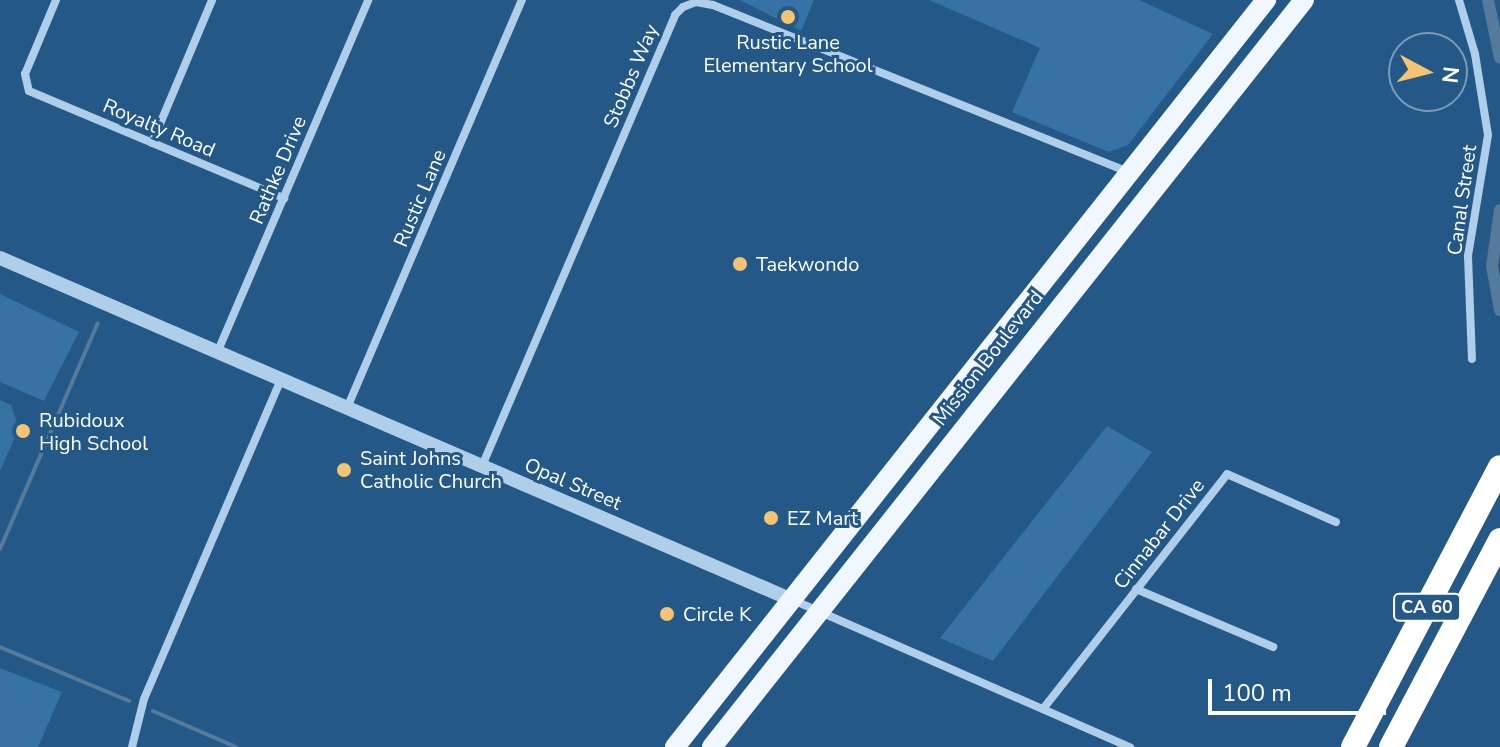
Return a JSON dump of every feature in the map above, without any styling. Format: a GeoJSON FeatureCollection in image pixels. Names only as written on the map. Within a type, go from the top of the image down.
{"type":"FeatureCollection","features":[{"type":"Feature","properties":{"kind":"highway","name":"CA 60"},"geometry":{"type":"LineString","coordinates":[[1353,747],[1500,467]]}},
{"type":"Feature","properties":{"kind":"highway","name":"CA 60"},"geometry":{"type":"LineString","coordinates":[[1391,747],[1500,540]]}},
{"type":"Feature","properties":{"kind":"main road","name":"Mission Boulevard"},"geometry":{"type":"LineString","coordinates":[[675,747],[1126,171],[1266,0]]}},
{"type":"Feature","properties":{"kind":"main road","name":"Mission Boulevard"},"geometry":{"type":"LineString","coordinates":[[712,747],[1304,0]]}},
{"type":"Feature","properties":{"kind":"street","name":"Royalty Road"},"geometry":{"type":"LineString","coordinates":[[56,0],[25,85],[284,198]]}},
{"type":"Feature","properties":{"kind":"street"},"geometry":{"type":"LineString","coordinates":[[152,143],[212,0]]}},
{"type":"Feature","properties":{"kind":"street","name":"Rathke Drive"},"geometry":{"type":"LineString","coordinates":[[217,353],[368,0]]}},
{"type":"Feature","properties":{"kind":"street","name":"Rustic Lane"},"geometry":{"type":"LineString","coordinates":[[347,409],[522,0]]}},
{"type":"Feature","properties":{"kind":"street","name":"Canal Street"},"geometry":{"type":"LineString","coordinates":[[1459,0],[1475,54],[1488,135],[1468,256],[1472,359]]}},
{"type":"Feature","properties":{"kind":"street","name":"Stobbs Way"},"geometry":{"type":"LineString","coordinates":[[482,466],[675,15],[683,7],[696,2],[713,5],[1126,171]]}},
{"type":"Feature","properties":{"kind":"street","name":"Opal Street"},"geometry":{"type":"LineString","coordinates":[[0,258],[1130,747]]}},
{"type":"Feature","properties":{"kind":"street"},"geometry":{"type":"LineString","coordinates":[[132,747],[144,699],[281,380]]}},
{"type":"Feature","properties":{"kind":"street","name":"Cinnabar Drive"},"geometry":{"type":"LineString","coordinates":[[1043,709],[1227,474],[1336,522]]}},
{"type":"Feature","properties":{"kind":"street"},"geometry":{"type":"LineString","coordinates":[[1136,589],[1273,647]]}},
{"type":"Feature","properties":{"kind":"shaded area","name":"Rustic Lane Elementary School"},"geometry":{"type":"Polygon","coordinates":[[[740,0],[814,0],[801,31],[740,0]]]}},
{"type":"Feature","properties":{"kind":"shaded area"},"geometry":{"type":"Polygon","coordinates":[[[929,0],[1139,0],[1213,34],[1128,145],[1109,152],[1012,112],[1040,48],[929,0]]]}},
{"type":"Feature","properties":{"kind":"shaded area"},"geometry":{"type":"Polygon","coordinates":[[[0,294],[79,332],[44,401],[0,382],[0,294]]]}},
{"type":"Feature","properties":{"kind":"shaded area"},"geometry":{"type":"Polygon","coordinates":[[[0,400],[11,405],[19,428],[0,471],[0,400]]]}},
{"type":"Feature","properties":{"kind":"shaded area"},"geometry":{"type":"Polygon","coordinates":[[[1107,426],[1152,452],[993,661],[940,638],[1107,426]]]}},
{"type":"Feature","properties":{"kind":"shaded area"},"geometry":{"type":"Polygon","coordinates":[[[0,668],[62,692],[38,747],[0,747],[0,668]]]}},
{"type":"Feature","properties":{"kind":"waterway"},"geometry":{"type":"LineString","coordinates":[[1488,0],[1500,58]]}},
{"type":"Feature","properties":{"kind":"waterway"},"geometry":{"type":"LineString","coordinates":[[1500,210],[1492,266],[1500,310]]}},
{"type":"Feature","properties":{"kind":"waterway"},"geometry":{"type":"LineString","coordinates":[[0,549],[98,323]]}},
{"type":"Feature","properties":{"kind":"waterway"},"geometry":{"type":"LineString","coordinates":[[0,647],[129,701]]}},
{"type":"Feature","properties":{"kind":"waterway"},"geometry":{"type":"LineString","coordinates":[[153,711],[236,747]]}},
{"type":"Feature","properties":{"kind":"place","name":"Rustic Lane Elementary School"},"geometry":{"type":"Point","coordinates":[788,17]}},
{"type":"Feature","properties":{"kind":"place","name":"Taekwondo"},"geometry":{"type":"Point","coordinates":[740,264]}},
{"type":"Feature","properties":{"kind":"place","name":"Rubidoux High School"},"geometry":{"type":"Point","coordinates":[23,431]}},
{"type":"Feature","properties":{"kind":"place","name":"Saint Johns Catholic Church"},"geometry":{"type":"Point","coordinates":[344,470]}},
{"type":"Feature","properties":{"kind":"place","name":"EZ Mart"},"geometry":{"type":"Point","coordinates":[771,518]}},
{"type":"Feature","properties":{"kind":"place","name":"Circle K"},"geometry":{"type":"Point","coordinates":[667,614]}}]}
